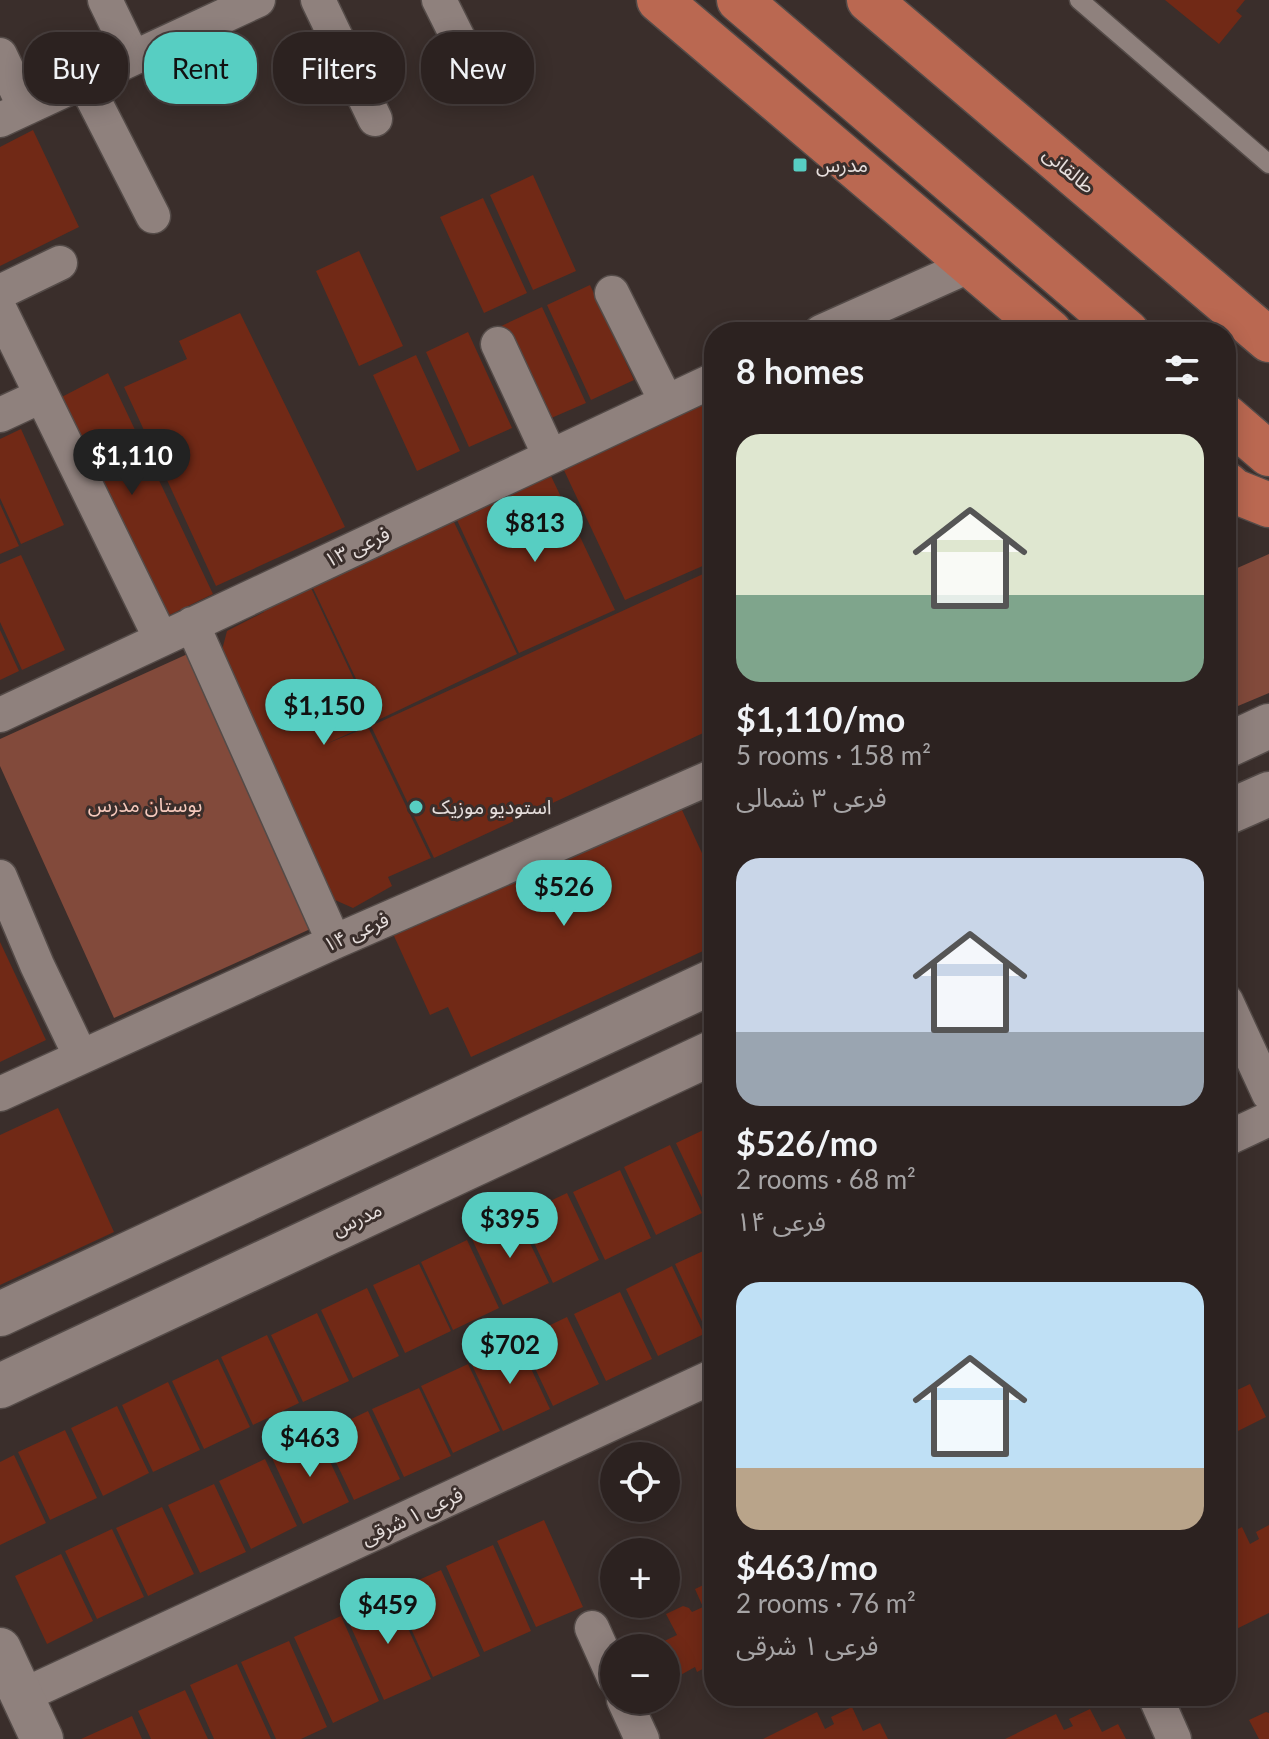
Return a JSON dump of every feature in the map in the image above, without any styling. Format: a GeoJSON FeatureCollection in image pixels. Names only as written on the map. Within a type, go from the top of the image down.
{"type":"FeatureCollection","features":[{"type":"Feature","properties":{"kind":"main road"},"geometry":{"type":"LineString","coordinates":[[659,0],[1038,322]]}},
{"type":"Feature","properties":{"kind":"main road"},"geometry":{"type":"LineString","coordinates":[[739,0],[1115,322]]}},
{"type":"Feature","properties":{"kind":"main road","name":"طالقانی"},"geometry":{"type":"LineString","coordinates":[[869,0],[1269,340]]}},
{"type":"Feature","properties":{"kind":"main road"},"geometry":{"type":"LineString","coordinates":[[1236,426],[1269,454]]}},
{"type":"Feature","properties":{"kind":"main road"},"geometry":{"type":"LineString","coordinates":[[1236,492],[1269,505]]}},
{"type":"Feature","properties":{"kind":"main road"},"geometry":{"type":"LineString","coordinates":[[1236,741],[1269,726]]}},
{"type":"Feature","properties":{"kind":"main road"},"geometry":{"type":"LineString","coordinates":[[1236,809],[1269,794]]}},
{"type":"Feature","properties":{"kind":"main road"},"geometry":{"type":"LineString","coordinates":[[0,1314],[704,986]]}},
{"type":"Feature","properties":{"kind":"main road","name":"مدرس"},"geometry":{"type":"LineString","coordinates":[[0,1386],[704,1057]]}},
{"type":"Feature","properties":{"kind":"street"},"geometry":{"type":"LineString","coordinates":[[105,0],[133,58]]}},
{"type":"Feature","properties":{"kind":"street"},"geometry":{"type":"LineString","coordinates":[[318,0],[375,119]]}},
{"type":"Feature","properties":{"kind":"street"},"geometry":{"type":"LineString","coordinates":[[439,0],[455,32]]}},
{"type":"Feature","properties":{"kind":"street"},"geometry":{"type":"LineString","coordinates":[[128,60],[248,2]]}},
{"type":"Feature","properties":{"kind":"street"},"geometry":{"type":"LineString","coordinates":[[0,55],[13,114],[35,104]]}},
{"type":"Feature","properties":{"kind":"street"},"geometry":{"type":"LineString","coordinates":[[96,104],[153,216]]}},
{"type":"Feature","properties":{"kind":"street"},"geometry":{"type":"LineString","coordinates":[[0,292],[60,263]]}},
{"type":"Feature","properties":{"kind":"street"},"geometry":{"type":"LineString","coordinates":[[843,322],[971,265]]}},
{"type":"Feature","properties":{"kind":"street"},"geometry":{"type":"LineString","coordinates":[[612,293],[666,401]]}},
{"type":"Feature","properties":{"kind":"street"},"geometry":{"type":"LineString","coordinates":[[0,310],[161,639]]}},
{"type":"Feature","properties":{"kind":"street"},"geometry":{"type":"LineString","coordinates":[[498,344],[550,456]]}},
{"type":"Feature","properties":{"kind":"street","name":"فرعی ۱۳"},"geometry":{"type":"LineString","coordinates":[[0,715],[704,384]]}},
{"type":"Feature","properties":{"kind":"street"},"geometry":{"type":"LineString","coordinates":[[0,415],[41,396]]}},
{"type":"Feature","properties":{"kind":"street"},"geometry":{"type":"LineString","coordinates":[[192,624],[334,942]]}},
{"type":"Feature","properties":{"kind":"street","name":"فرعی ۱۴"},"geometry":{"type":"LineString","coordinates":[[0,1094],[334,942],[704,780]]}},
{"type":"Feature","properties":{"kind":"street"},"geometry":{"type":"LineString","coordinates":[[5,888],[81,1057]]}},
{"type":"Feature","properties":{"kind":"street"},"geometry":{"type":"LineString","coordinates":[[1236,1023],[1269,1094]]}},
{"type":"Feature","properties":{"kind":"street"},"geometry":{"type":"LineString","coordinates":[[1236,1134],[1269,1119]]}},
{"type":"Feature","properties":{"kind":"street","name":"فرعی ۱ شرقی"},"geometry":{"type":"LineString","coordinates":[[22,1696],[704,1381]]}},
{"type":"Feature","properties":{"kind":"street"},"geometry":{"type":"LineString","coordinates":[[592,1628],[600,1646]]}},
{"type":"Feature","properties":{"kind":"street"},"geometry":{"type":"LineString","coordinates":[[0,1649],[42,1739]]}},
{"type":"Feature","properties":{"kind":"street"},"geometry":{"type":"LineString","coordinates":[[1159,1706],[1174,1739]]}},
{"type":"Feature","properties":{"kind":"street"},"geometry":{"type":"LineString","coordinates":[[630,1714],[642,1739]]}},
{"type":"Feature","properties":{"kind":"lane"},"geometry":{"type":"LineString","coordinates":[[1079,0],[1269,164]]}},
{"type":"Feature","properties":{"kind":"green space"},"geometry":{"type":"Polygon","coordinates":[[[1269,554],[1269,693],[1236,707],[1236,569],[1269,554]]]}},
{"type":"Feature","properties":{"kind":"green space","name":"بوستان مدرس"},"geometry":{"type":"Polygon","coordinates":[[[203,647],[328,921],[114,1018],[0,766],[0,739],[203,647]]]}},
{"type":"Feature","properties":{"kind":"building"},"geometry":{"type":"Polygon","coordinates":[[[1165,0],[1245,0],[1236,11],[1242,16],[1219,44],[1165,0]]]}},
{"type":"Feature","properties":{"kind":"building"},"geometry":{"type":"Polygon","coordinates":[[[33,130],[79,227],[0,266],[0,147],[33,130]]]}},
{"type":"Feature","properties":{"kind":"building"},"geometry":{"type":"Polygon","coordinates":[[[533,175],[576,271],[533,290],[490,195],[533,175]]]}},
{"type":"Feature","properties":{"kind":"building"},"geometry":{"type":"Polygon","coordinates":[[[483,198],[527,293],[484,313],[440,217],[483,198]]]}},
{"type":"Feature","properties":{"kind":"building"},"geometry":{"type":"Polygon","coordinates":[[[359,251],[403,346],[359,366],[316,271],[359,251]]]}},
{"type":"Feature","properties":{"kind":"building"},"geometry":{"type":"Polygon","coordinates":[[[590,285],[634,380],[591,400],[547,305],[590,285]]]}},
{"type":"Feature","properties":{"kind":"building"},"geometry":{"type":"Polygon","coordinates":[[[542,307],[586,403],[542,422],[499,327],[542,307]]]}},
{"type":"Feature","properties":{"kind":"building"},"geometry":{"type":"Polygon","coordinates":[[[240,313],[345,527],[216,586],[124,387],[187,359],[179,341],[240,313]]]}},
{"type":"Feature","properties":{"kind":"building"},"geometry":{"type":"Polygon","coordinates":[[[468,332],[512,428],[469,447],[426,352],[468,332]]]}},
{"type":"Feature","properties":{"kind":"building"},"geometry":{"type":"Polygon","coordinates":[[[416,355],[460,451],[417,471],[373,375],[416,355]]]}},
{"type":"Feature","properties":{"kind":"building"},"geometry":{"type":"Polygon","coordinates":[[[108,373],[213,594],[157,621],[52,402],[108,373]]]}},
{"type":"Feature","properties":{"kind":"building"},"geometry":{"type":"Polygon","coordinates":[[[704,402],[704,565],[625,600],[562,466],[704,402]]]}},
{"type":"Feature","properties":{"kind":"building"},"geometry":{"type":"Polygon","coordinates":[[[21,429],[64,525],[21,544],[0,498],[0,439],[21,429]]]}},
{"type":"Feature","properties":{"kind":"building"},"geometry":{"type":"Polygon","coordinates":[[[551,476],[615,610],[519,653],[456,518],[503,497],[526,544],[504,496],[551,476]]]}},
{"type":"Feature","properties":{"kind":"building"},"geometry":{"type":"Polygon","coordinates":[[[0,504],[19,546],[0,554],[0,504]]]}},
{"type":"Feature","properties":{"kind":"building"},"geometry":{"type":"Polygon","coordinates":[[[453,520],[517,654],[376,721],[312,586],[453,520]]]}},
{"type":"Feature","properties":{"kind":"building"},"geometry":{"type":"Polygon","coordinates":[[[21,555],[65,650],[22,670],[0,622],[0,564],[21,555]]]}},
{"type":"Feature","properties":{"kind":"building"},"geometry":{"type":"Polygon","coordinates":[[[704,574],[704,733],[434,858],[371,726],[704,574]]]}},
{"type":"Feature","properties":{"kind":"building"},"geometry":{"type":"Polygon","coordinates":[[[311,588],[374,722],[326,744],[368,727],[431,858],[388,877],[392,886],[353,908],[335,900],[222,650],[227,631],[264,612],[263,609],[311,588]]]}},
{"type":"Feature","properties":{"kind":"building"},"geometry":{"type":"Polygon","coordinates":[[[0,630],[19,671],[0,680],[0,630]]]}},
{"type":"Feature","properties":{"kind":"building"},"geometry":{"type":"Polygon","coordinates":[[[676,797],[704,857],[704,951],[471,1057],[448,1007],[430,1015],[389,925],[676,797]]]}},
{"type":"Feature","properties":{"kind":"building"},"geometry":{"type":"Polygon","coordinates":[[[0,942],[46,1040],[0,1062],[0,942]]]}},
{"type":"Feature","properties":{"kind":"building"},"geometry":{"type":"Polygon","coordinates":[[[58,1108],[114,1232],[0,1285],[0,1135],[58,1108]]]}},
{"type":"Feature","properties":{"kind":"building"},"geometry":{"type":"Polygon","coordinates":[[[704,1130],[704,1202],[676,1143],[704,1130]]]}},
{"type":"Feature","properties":{"kind":"building"},"geometry":{"type":"Polygon","coordinates":[[[670,1145],[702,1213],[656,1235],[624,1167],[670,1145]]]}},
{"type":"Feature","properties":{"kind":"building"},"geometry":{"type":"Polygon","coordinates":[[[620,1170],[651,1238],[605,1260],[573,1192],[620,1170]]]}},
{"type":"Feature","properties":{"kind":"building"},"geometry":{"type":"Polygon","coordinates":[[[567,1193],[599,1260],[553,1283],[521,1215],[567,1193]]]}},
{"type":"Feature","properties":{"kind":"building"},"geometry":{"type":"Polygon","coordinates":[[[517,1216],[549,1283],[503,1305],[471,1237],[517,1216]]]}},
{"type":"Feature","properties":{"kind":"building"},"geometry":{"type":"Polygon","coordinates":[[[467,1240],[499,1308],[453,1330],[421,1262],[467,1240]]]}},
{"type":"Feature","properties":{"kind":"building"},"geometry":{"type":"Polygon","coordinates":[[[704,1251],[704,1326],[675,1264],[704,1251]]]}},
{"type":"Feature","properties":{"kind":"building"},"geometry":{"type":"Polygon","coordinates":[[[419,1264],[451,1331],[405,1353],[373,1285],[419,1264]]]}},
{"type":"Feature","properties":{"kind":"building"},"geometry":{"type":"Polygon","coordinates":[[[672,1266],[704,1334],[658,1356],[626,1289],[672,1266]]]}},
{"type":"Feature","properties":{"kind":"building"},"geometry":{"type":"Polygon","coordinates":[[[367,1288],[399,1356],[353,1378],[321,1310],[367,1288]]]}},
{"type":"Feature","properties":{"kind":"building"},"geometry":{"type":"Polygon","coordinates":[[[620,1292],[652,1359],[606,1381],[574,1314],[620,1292]]]}},
{"type":"Feature","properties":{"kind":"building"},"geometry":{"type":"Polygon","coordinates":[[[317,1313],[349,1381],[303,1402],[271,1335],[317,1313]]]}},
{"type":"Feature","properties":{"kind":"building"},"geometry":{"type":"Polygon","coordinates":[[[567,1317],[599,1384],[553,1406],[521,1339],[567,1317]]]}},
{"type":"Feature","properties":{"kind":"building"},"geometry":{"type":"Polygon","coordinates":[[[267,1335],[299,1403],[253,1425],[221,1357],[267,1335]]]}},
{"type":"Feature","properties":{"kind":"building"},"geometry":{"type":"Polygon","coordinates":[[[518,1341],[550,1409],[503,1431],[471,1363],[518,1341]]]}},
{"type":"Feature","properties":{"kind":"building"},"geometry":{"type":"Polygon","coordinates":[[[218,1359],[250,1427],[204,1449],[172,1381],[218,1359]]]}},
{"type":"Feature","properties":{"kind":"building"},"geometry":{"type":"Polygon","coordinates":[[[468,1364],[500,1431],[453,1453],[421,1386],[468,1364]]]}},
{"type":"Feature","properties":{"kind":"building"},"geometry":{"type":"Polygon","coordinates":[[[168,1382],[200,1450],[153,1472],[122,1405],[168,1382]]]}},
{"type":"Feature","properties":{"kind":"building"},"geometry":{"type":"Polygon","coordinates":[[[1250,1384],[1266,1417],[1236,1432],[1236,1391],[1250,1384]]]}},
{"type":"Feature","properties":{"kind":"building"},"geometry":{"type":"Polygon","coordinates":[[[419,1388],[451,1456],[404,1477],[372,1409],[419,1388]]]}},
{"type":"Feature","properties":{"kind":"building"},"geometry":{"type":"Polygon","coordinates":[[[117,1406],[149,1473],[103,1496],[71,1428],[117,1406]]]}},
{"type":"Feature","properties":{"kind":"building"},"geometry":{"type":"Polygon","coordinates":[[[368,1411],[400,1479],[354,1500],[322,1433],[368,1411]]]}},
{"type":"Feature","properties":{"kind":"building"},"geometry":{"type":"Polygon","coordinates":[[[65,1430],[97,1498],[50,1520],[18,1452],[65,1430]]]}},
{"type":"Feature","properties":{"kind":"building"},"geometry":{"type":"Polygon","coordinates":[[[317,1434],[349,1502],[303,1524],[271,1456],[317,1434]]]}},
{"type":"Feature","properties":{"kind":"building"},"geometry":{"type":"Polygon","coordinates":[[[14,1455],[46,1523],[0,1545],[0,1462],[14,1455]]]}},
{"type":"Feature","properties":{"kind":"building"},"geometry":{"type":"Polygon","coordinates":[[[265,1459],[297,1526],[251,1549],[219,1481],[265,1459]]]}},
{"type":"Feature","properties":{"kind":"building"},"geometry":{"type":"Polygon","coordinates":[[[214,1484],[246,1552],[200,1573],[168,1505],[214,1484]]]}},
{"type":"Feature","properties":{"kind":"building"},"geometry":{"type":"Polygon","coordinates":[[[162,1507],[194,1574],[148,1596],[116,1528],[162,1507]]]}},
{"type":"Feature","properties":{"kind":"building"},"geometry":{"type":"Polygon","coordinates":[[[544,1520],[583,1607],[536,1627],[497,1541],[544,1520]]]}},
{"type":"Feature","properties":{"kind":"building"},"geometry":{"type":"Polygon","coordinates":[[[1269,1525],[1269,1613],[1236,1629],[1236,1530],[1242,1527],[1250,1544],[1259,1539],[1256,1532],[1269,1525]]]}},
{"type":"Feature","properties":{"kind":"building"},"geometry":{"type":"Polygon","coordinates":[[[112,1529],[144,1597],[97,1619],[65,1551],[112,1529]]]}},
{"type":"Feature","properties":{"kind":"building"},"geometry":{"type":"Polygon","coordinates":[[[493,1545],[531,1631],[484,1652],[446,1566],[493,1545]]]}},
{"type":"Feature","properties":{"kind":"building"},"geometry":{"type":"Polygon","coordinates":[[[61,1554],[93,1621],[47,1644],[15,1576],[61,1554]]]}},
{"type":"Feature","properties":{"kind":"building"},"geometry":{"type":"Polygon","coordinates":[[[441,1570],[480,1656],[433,1677],[394,1591],[441,1570]]]}},
{"type":"Feature","properties":{"kind":"building"},"geometry":{"type":"Polygon","coordinates":[[[704,1585],[704,1668],[697,1672],[695,1667],[680,1675],[680,1634],[676,1634],[668,1618],[680,1618],[680,1607],[683,1606],[692,1612],[703,1607],[695,1589],[704,1585]]]}},
{"type":"Feature","properties":{"kind":"building"},"geometry":{"type":"Polygon","coordinates":[[[392,1593],[431,1679],[384,1700],[345,1614],[392,1593]]]}},
{"type":"Feature","properties":{"kind":"building"},"geometry":{"type":"Polygon","coordinates":[[[341,1616],[379,1701],[333,1723],[294,1637],[341,1616]]]}},
{"type":"Feature","properties":{"kind":"building"},"geometry":{"type":"Polygon","coordinates":[[[289,1641],[327,1727],[301,1739],[276,1739],[241,1662],[289,1641]]]}},
{"type":"Feature","properties":{"kind":"building"},"geometry":{"type":"Polygon","coordinates":[[[237,1664],[271,1739],[214,1739],[190,1685],[237,1664]]]}},
{"type":"Feature","properties":{"kind":"building"},"geometry":{"type":"Polygon","coordinates":[[[185,1690],[208,1739],[151,1739],[138,1711],[185,1690]]]}},
{"type":"Feature","properties":{"kind":"building"},"geometry":{"type":"Polygon","coordinates":[[[852,1707],[863,1731],[880,1723],[888,1739],[763,1739],[817,1712],[825,1729],[834,1724],[831,1717],[852,1707]]]}},
{"type":"Feature","properties":{"kind":"building"},"geometry":{"type":"Polygon","coordinates":[[[1090,1709],[1102,1732],[1118,1724],[1126,1739],[1005,1739],[1056,1714],[1064,1730],[1073,1726],[1069,1719],[1090,1709]]]}},
{"type":"Feature","properties":{"kind":"building"},"geometry":{"type":"Polygon","coordinates":[[[1269,1713],[1269,1739],[1259,1739],[1249,1720],[1269,1713]]]}},
{"type":"Feature","properties":{"kind":"building"},"geometry":{"type":"Polygon","coordinates":[[[132,1716],[142,1739],[81,1739],[132,1716]]]}},
{"type":"Feature","properties":{"kind":"place","name":"مدرس"},"geometry":{"type":"Point","coordinates":[800,165]}},
{"type":"Feature","properties":{"kind":"place","name":"استودیو موزیک"},"geometry":{"type":"Point","coordinates":[416,807]}}]}
